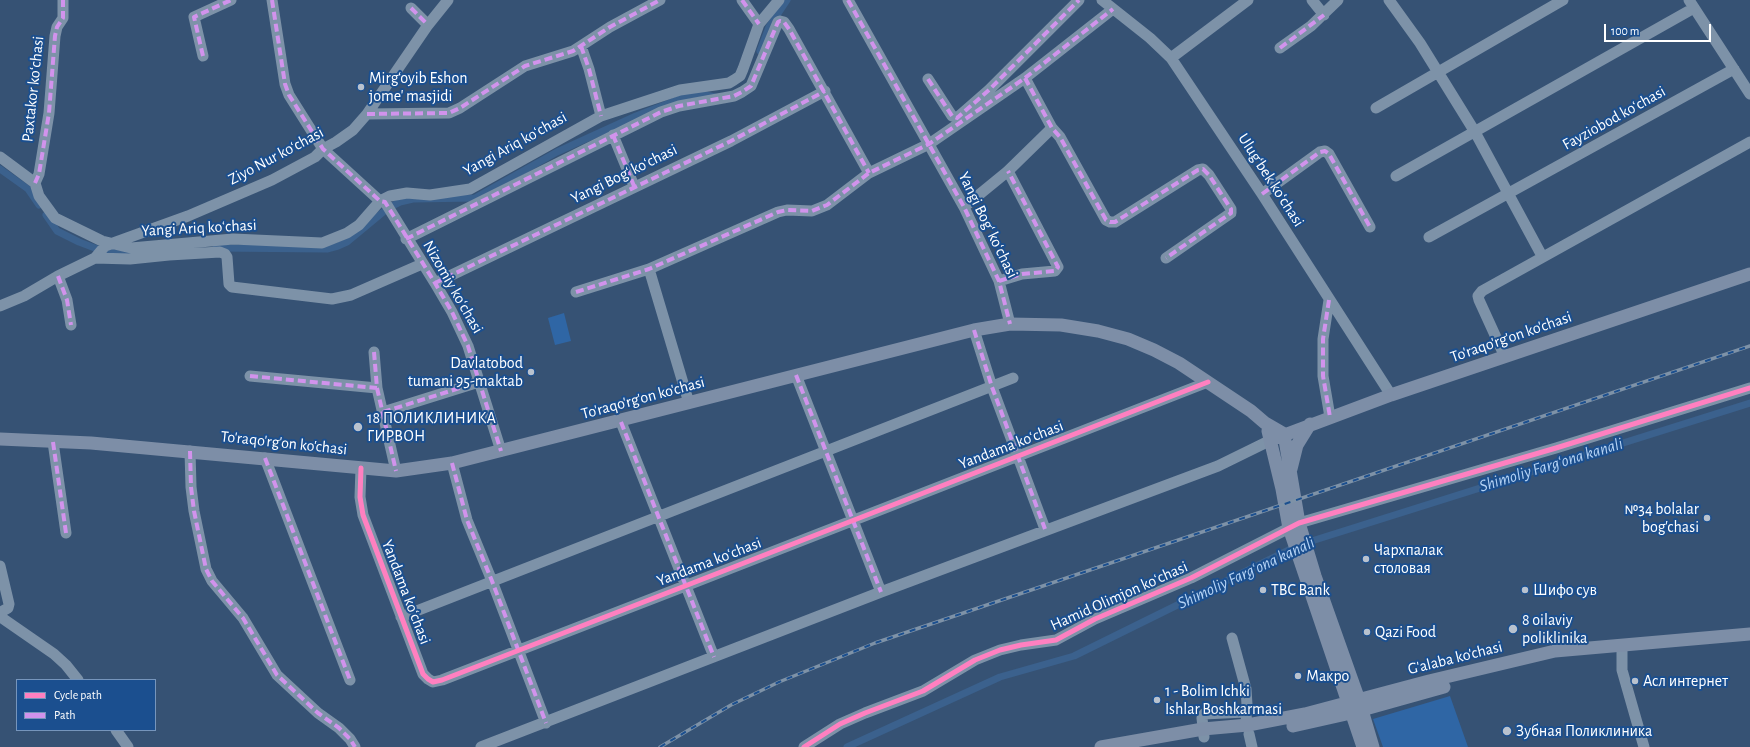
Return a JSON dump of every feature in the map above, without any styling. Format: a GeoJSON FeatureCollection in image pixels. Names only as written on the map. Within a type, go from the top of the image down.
{"type":"FeatureCollection","features":[{"type":"Feature","properties":{"kind":"main road","name":"To'raqo'rg'on ko'chasi"},"geometry":{"type":"LineString","coordinates":[[1271,440],[1310,424],[1391,395],[1750,274]]}},
{"type":"Feature","properties":{"kind":"main road","name":"To'raqo'rg'on ko'chasi"},"geometry":{"type":"LineString","coordinates":[[0,439],[190,451],[396,471],[452,463],[621,422],[796,375],[974,330],[1010,324],[1061,325],[1098,331],[1128,339],[1179,363],[1251,411],[1265,423],[1284,434]]}},
{"type":"Feature","properties":{"kind":"main road"},"geometry":{"type":"LineString","coordinates":[[1265,423],[1304,558],[1355,707],[1373,747]]}},
{"type":"Feature","properties":{"kind":"main road"},"geometry":{"type":"LineString","coordinates":[[1290,474],[1297,445],[1310,424]]}},
{"type":"Feature","properties":{"kind":"main road"},"geometry":{"type":"LineString","coordinates":[[1284,434],[1290,474],[1294,526]]}},
{"type":"Feature","properties":{"kind":"main road","name":"G'alaba ko'chasi"},"geometry":{"type":"LineString","coordinates":[[1248,729],[1328,714],[1543,662],[1622,649],[1750,634]]}},
{"type":"Feature","properties":{"kind":"main road","name":"G'alaba ko'chasi"},"geometry":{"type":"LineString","coordinates":[[1622,649],[1750,642]]}},
{"type":"Feature","properties":{"kind":"main road"},"geometry":{"type":"LineString","coordinates":[[1355,707],[1363,747]]}},
{"type":"Feature","properties":{"kind":"main road"},"geometry":{"type":"LineString","coordinates":[[1100,747],[1204,733],[1248,729]]}},
{"type":"Feature","properties":{"kind":"main road"},"geometry":{"type":"LineString","coordinates":[[1148,747],[1204,733]]}},
{"type":"Feature","properties":{"kind":"street","name":"Paxtakor koʻchasi"},"geometry":{"type":"LineString","coordinates":[[35,183],[39,174],[49,113],[55,36],[57,27],[63,18],[63,0]]}},
{"type":"Feature","properties":{"kind":"street"},"geometry":{"type":"LineString","coordinates":[[203,56],[194,17],[231,0]]}},
{"type":"Feature","properties":{"kind":"street","name":"Nizomiy koʻchasi"},"geometry":{"type":"LineString","coordinates":[[272,0],[288,91],[323,149],[385,205],[435,283],[452,312],[468,346],[501,451]]}},
{"type":"Feature","properties":{"kind":"street","name":"Ziyo Nur koʻchasi"},"geometry":{"type":"LineString","coordinates":[[109,244],[188,216],[272,180],[315,157],[323,149],[353,130],[367,114],[428,25],[448,0]]}},
{"type":"Feature","properties":{"kind":"street"},"geometry":{"type":"LineString","coordinates":[[367,114],[449,113],[460,108],[525,66],[564,55],[610,27],[660,0]]}},
{"type":"Feature","properties":{"kind":"street"},"geometry":{"type":"LineString","coordinates":[[742,0],[759,24]]}},
{"type":"Feature","properties":{"kind":"street","name":"Yangi Ariq koʻchasi"},"geometry":{"type":"LineString","coordinates":[[35,183],[39,196],[55,218],[109,244],[132,248],[233,239],[322,243],[336,238],[359,225],[385,205],[390,196],[407,193],[430,194],[470,189],[601,116],[680,90],[729,83],[740,76],[759,24],[779,0]]}},
{"type":"Feature","properties":{"kind":"street","name":"Yangi Bogʻ koʻchasi"},"geometry":{"type":"LineString","coordinates":[[848,0],[964,206],[1000,281],[1010,324]]}},
{"type":"Feature","properties":{"kind":"street"},"geometry":{"type":"LineString","coordinates":[[928,79],[952,116],[957,118],[989,90],[1079,0]]}},
{"type":"Feature","properties":{"kind":"street","name":"Ulugʻbek koʻchasi"},"geometry":{"type":"LineString","coordinates":[[1102,0],[1150,38],[1171,58],[1262,194],[1391,395]]}},
{"type":"Feature","properties":{"kind":"street"},"geometry":{"type":"LineString","coordinates":[[1171,58],[1248,0]]}},
{"type":"Feature","properties":{"kind":"street"},"geometry":{"type":"LineString","coordinates":[[1312,0],[1324,15]]}},
{"type":"Feature","properties":{"kind":"street"},"geometry":{"type":"LineString","coordinates":[[1280,48],[1324,15],[1338,0]]}},
{"type":"Feature","properties":{"kind":"street"},"geometry":{"type":"LineString","coordinates":[[1389,0],[1420,43],[1475,132],[1542,256]]}},
{"type":"Feature","properties":{"kind":"street"},"geometry":{"type":"LineString","coordinates":[[1376,108],[1562,0]]}},
{"type":"Feature","properties":{"kind":"street"},"geometry":{"type":"LineString","coordinates":[[1396,176],[1475,132],[1692,4],[1750,94]]}},
{"type":"Feature","properties":{"kind":"street"},"geometry":{"type":"LineString","coordinates":[[411,8],[428,25]]}},
{"type":"Feature","properties":{"kind":"street"},"geometry":{"type":"LineString","coordinates":[[576,292],[649,269],[778,212],[787,210],[812,211],[827,205],[868,173],[929,144],[1025,78],[1114,9]]}},
{"type":"Feature","properties":{"kind":"street"},"geometry":{"type":"LineString","coordinates":[[406,239],[613,135],[679,106],[734,96],[742,92],[751,86],[778,22],[781,21],[784,22],[790,29],[868,173]]}},
{"type":"Feature","properties":{"kind":"street"},"geometry":{"type":"LineString","coordinates":[[581,46],[589,69],[601,116]]}},
{"type":"Feature","properties":{"kind":"street","name":"Fayziobod koʻchasi"},"geometry":{"type":"LineString","coordinates":[[1429,237],[1734,69]]}},
{"type":"Feature","properties":{"kind":"street"},"geometry":{"type":"LineString","coordinates":[[1025,78],[1052,128],[1060,137],[1106,220],[1115,222],[1198,170],[1203,169],[1209,175],[1231,210],[1231,213],[1166,258]]}},
{"type":"Feature","properties":{"kind":"street","name":"Yangi Bogʻ koʻchasi"},"geometry":{"type":"LineString","coordinates":[[435,283],[634,186],[731,141],[824,91]]}},
{"type":"Feature","properties":{"kind":"street"},"geometry":{"type":"LineString","coordinates":[[964,206],[1008,171],[1052,128]]}},
{"type":"Feature","properties":{"kind":"street"},"geometry":{"type":"LineString","coordinates":[[613,135],[634,186]]}},
{"type":"Feature","properties":{"kind":"street"},"geometry":{"type":"LineString","coordinates":[[1505,357],[1478,296],[1482,291],[1542,256],[1750,142]]}},
{"type":"Feature","properties":{"kind":"street"},"geometry":{"type":"LineString","coordinates":[[1262,194],[1320,152],[1325,151],[1329,154],[1370,227]]}},
{"type":"Feature","properties":{"kind":"street"},"geometry":{"type":"LineString","coordinates":[[0,157],[35,183]]}},
{"type":"Feature","properties":{"kind":"street"},"geometry":{"type":"LineString","coordinates":[[1000,281],[1022,274],[1055,271],[1058,267],[1008,171]]}},
{"type":"Feature","properties":{"kind":"street"},"geometry":{"type":"LineString","coordinates":[[0,306],[24,296],[58,276],[95,258],[109,244]]}},
{"type":"Feature","properties":{"kind":"street"},"geometry":{"type":"LineString","coordinates":[[95,258],[130,259],[220,252],[225,254],[227,257],[229,284],[232,287],[332,299],[351,295],[422,264]]}},
{"type":"Feature","properties":{"kind":"street"},"geometry":{"type":"LineString","coordinates":[[649,269],[690,403]]}},
{"type":"Feature","properties":{"kind":"street"},"geometry":{"type":"LineString","coordinates":[[58,276],[67,300],[71,325]]}},
{"type":"Feature","properties":{"kind":"street"},"geometry":{"type":"LineString","coordinates":[[1329,300],[1323,339],[1323,376],[1330,417]]}},
{"type":"Feature","properties":{"kind":"street"},"geometry":{"type":"LineString","coordinates":[[974,330],[992,387],[1045,529]]}},
{"type":"Feature","properties":{"kind":"street"},"geometry":{"type":"LineString","coordinates":[[374,352],[377,388],[396,471]]}},
{"type":"Feature","properties":{"kind":"street"},"geometry":{"type":"LineString","coordinates":[[796,375],[881,592]]}},
{"type":"Feature","properties":{"kind":"street"},"geometry":{"type":"LineString","coordinates":[[250,376],[377,388]]}},
{"type":"Feature","properties":{"kind":"street","name":"Yandama koʻchasi"},"geometry":{"type":"LineString","coordinates":[[401,617],[659,518],[825,450],[1013,378]]}},
{"type":"Feature","properties":{"kind":"street"},"geometry":{"type":"LineString","coordinates":[[383,412],[479,382]]}},
{"type":"Feature","properties":{"kind":"street","name":"Yandama koʻchasi"},"geometry":{"type":"LineString","coordinates":[[360,468],[360,497],[363,515],[423,674],[428,680],[434,682],[1208,382]]}},
{"type":"Feature","properties":{"kind":"street","name":"Hamid Olimjon koʻchasi"},"geometry":{"type":"LineString","coordinates":[[804,747],[840,724],[865,712],[923,691],[975,660],[1000,650],[1021,645],[1056,640],[1095,620],[1191,578],[1294,526],[1556,448],[1750,388]]}},
{"type":"Feature","properties":{"kind":"street"},"geometry":{"type":"LineString","coordinates":[[621,422],[714,657]]}},
{"type":"Feature","properties":{"kind":"street"},"geometry":{"type":"LineString","coordinates":[[481,747],[1045,529],[1218,466],[1271,440]]}},
{"type":"Feature","properties":{"kind":"street"},"geometry":{"type":"LineString","coordinates":[[53,442],[66,533]]}},
{"type":"Feature","properties":{"kind":"street"},"geometry":{"type":"LineString","coordinates":[[190,451],[191,487],[194,511],[206,569],[212,580],[250,629],[277,675],[318,713],[339,728],[350,739],[355,747]]}},
{"type":"Feature","properties":{"kind":"street"},"geometry":{"type":"LineString","coordinates":[[265,458],[350,680]]}},
{"type":"Feature","properties":{"kind":"street"},"geometry":{"type":"LineString","coordinates":[[452,463],[466,520],[492,581],[546,723]]}},
{"type":"Feature","properties":{"kind":"street"},"geometry":{"type":"LineString","coordinates":[[0,566],[9,604],[8,608],[1,612],[2,618],[54,654],[66,665],[77,679]]}},
{"type":"Feature","properties":{"kind":"street"},"geometry":{"type":"LineString","coordinates":[[1232,638],[1246,689],[1245,712],[1252,747]]}},
{"type":"Feature","properties":{"kind":"street"},"geometry":{"type":"LineString","coordinates":[[1622,649],[1622,670],[1644,747]]}},
{"type":"Feature","properties":{"kind":"street"},"geometry":{"type":"LineString","coordinates":[[1204,733],[1202,718],[1204,714],[1245,712]]}},
{"type":"Feature","properties":{"kind":"street"},"geometry":{"type":"LineString","coordinates":[[117,731],[128,747]]}},
{"type":"Feature","properties":{"kind":"shaded area"},"geometry":{"type":"Polygon","coordinates":[[[564,313],[571,341],[555,345],[548,318],[564,313]]]}},
{"type":"Feature","properties":{"kind":"shaded area"},"geometry":{"type":"Polygon","coordinates":[[[1450,696],[1468,747],[1383,747],[1373,719],[1450,696]]]}},
{"type":"Feature","properties":{"kind":"waterway"},"geometry":{"type":"LineString","coordinates":[[760,51],[769,27],[787,0]]}},
{"type":"Feature","properties":{"kind":"waterway"},"geometry":{"type":"LineString","coordinates":[[216,248],[327,249],[338,246],[347,242],[388,208],[400,202],[413,199],[475,198],[557,152],[636,116],[690,95],[701,94],[715,97]]}},
{"type":"Feature","properties":{"kind":"waterway"},"geometry":{"type":"LineString","coordinates":[[0,169],[28,189],[39,205]]}},
{"type":"Feature","properties":{"kind":"waterway"},"geometry":{"type":"LineString","coordinates":[[46,215],[57,231],[79,242],[100,250],[120,254],[139,253]]}},
{"type":"Feature","properties":{"kind":"waterway","name":"Shimoliy Fargʻona kanali"},"geometry":{"type":"LineString","coordinates":[[847,747],[1000,677],[1074,656],[1299,545],[1750,403]]}},
{"type":"Feature","properties":{"kind":"railway"},"geometry":{"type":"LineString","coordinates":[[660,747],[731,705],[779,682],[875,643],[1750,346]]}},
{"type":"Feature","properties":{"kind":"marked path"},"geometry":{"type":"LineString","coordinates":[[35,183],[39,174],[49,113],[55,36],[57,27],[63,18],[63,0]]}},
{"type":"Feature","properties":{"kind":"marked path"},"geometry":{"type":"LineString","coordinates":[[203,56],[194,17],[231,0]]}},
{"type":"Feature","properties":{"kind":"marked path"},"geometry":{"type":"LineString","coordinates":[[272,0],[285,84],[289,95],[323,149],[380,201],[385,202],[435,283],[452,312],[468,346],[501,451]]}},
{"type":"Feature","properties":{"kind":"marked path"},"geometry":{"type":"LineString","coordinates":[[367,114],[449,113],[460,108],[525,66],[573,51],[610,27],[660,0]]}},
{"type":"Feature","properties":{"kind":"marked path"},"geometry":{"type":"LineString","coordinates":[[742,0],[759,24]]}},
{"type":"Feature","properties":{"kind":"marked path"},"geometry":{"type":"LineString","coordinates":[[848,0],[964,207],[999,281],[1010,324]]}},
{"type":"Feature","properties":{"kind":"marked path"},"geometry":{"type":"LineString","coordinates":[[928,79],[952,116],[957,118],[989,90],[1079,0]]}},
{"type":"Feature","properties":{"kind":"marked path"},"geometry":{"type":"LineString","coordinates":[[411,8],[428,25]]}},
{"type":"Feature","properties":{"kind":"marked path"},"geometry":{"type":"LineString","coordinates":[[576,292],[649,269],[778,212],[787,210],[812,211],[827,205],[869,173],[929,144],[1025,78],[1113,9]]}},
{"type":"Feature","properties":{"kind":"marked path"},"geometry":{"type":"LineString","coordinates":[[1280,48],[1324,15]]}},
{"type":"Feature","properties":{"kind":"marked path"},"geometry":{"type":"LineString","coordinates":[[406,239],[661,112],[679,106],[734,96],[742,92],[751,86],[778,22],[780,21],[784,22],[789,29],[869,173]]}},
{"type":"Feature","properties":{"kind":"marked path"},"geometry":{"type":"LineString","coordinates":[[581,46],[589,69],[601,116]]}},
{"type":"Feature","properties":{"kind":"marked path"},"geometry":{"type":"LineString","coordinates":[[1025,78],[1052,128],[1060,137],[1106,220],[1115,222],[1198,170],[1203,169],[1209,175],[1231,209],[1231,213],[1166,258]]}},
{"type":"Feature","properties":{"kind":"marked path"},"geometry":{"type":"LineString","coordinates":[[435,283],[731,141],[825,91]]}},
{"type":"Feature","properties":{"kind":"marked path"},"geometry":{"type":"LineString","coordinates":[[613,135],[634,186]]}},
{"type":"Feature","properties":{"kind":"marked path"},"geometry":{"type":"LineString","coordinates":[[1262,194],[1320,152],[1325,151],[1329,154],[1370,227]]}},
{"type":"Feature","properties":{"kind":"marked path"},"geometry":{"type":"LineString","coordinates":[[999,281],[1022,274],[1055,271],[1058,267],[1008,171]]}},
{"type":"Feature","properties":{"kind":"marked path"},"geometry":{"type":"LineString","coordinates":[[58,276],[67,300],[71,325]]}},
{"type":"Feature","properties":{"kind":"marked path"},"geometry":{"type":"LineString","coordinates":[[1329,300],[1323,339],[1323,376],[1330,417]]}},
{"type":"Feature","properties":{"kind":"marked path"},"geometry":{"type":"LineString","coordinates":[[974,330],[992,387],[1045,529]]}},
{"type":"Feature","properties":{"kind":"marked path"},"geometry":{"type":"LineString","coordinates":[[374,352],[377,388],[396,471]]}},
{"type":"Feature","properties":{"kind":"marked path"},"geometry":{"type":"LineString","coordinates":[[796,375],[881,592]]}},
{"type":"Feature","properties":{"kind":"marked path"},"geometry":{"type":"LineString","coordinates":[[250,376],[377,388]]}},
{"type":"Feature","properties":{"kind":"marked path"},"geometry":{"type":"LineString","coordinates":[[383,412],[479,382]]}},
{"type":"Feature","properties":{"kind":"marked path"},"geometry":{"type":"LineString","coordinates":[[621,422],[714,657]]}},
{"type":"Feature","properties":{"kind":"marked path"},"geometry":{"type":"LineString","coordinates":[[53,442],[66,533]]}},
{"type":"Feature","properties":{"kind":"marked path"},"geometry":{"type":"LineString","coordinates":[[190,451],[191,487],[194,511],[206,569],[212,581],[243,618],[277,675],[318,713],[339,728],[350,739],[355,747]]}},
{"type":"Feature","properties":{"kind":"marked path"},"geometry":{"type":"LineString","coordinates":[[265,458],[350,680]]}},
{"type":"Feature","properties":{"kind":"marked path"},"geometry":{"type":"LineString","coordinates":[[452,463],[467,520],[546,723]]}},
{"type":"Feature","properties":{"kind":"cycle path"},"geometry":{"type":"LineString","coordinates":[[361,468],[360,497],[363,515],[423,674],[433,682],[442,680],[685,586],[1208,382]]}},
{"type":"Feature","properties":{"kind":"cycle path"},"geometry":{"type":"LineString","coordinates":[[804,747],[840,724],[923,691],[975,660],[1000,650],[1021,645],[1056,640],[1095,619],[1191,578],[1299,523],[1556,448],[1750,388]]}},
{"type":"Feature","properties":{"kind":"place","name":"Mirg‘oyib Eshon jome' masjidi"},"geometry":{"type":"Point","coordinates":[361,87]}},
{"type":"Feature","properties":{"kind":"place","name":"Davlatobod tumani 95-maktab"},"geometry":{"type":"Point","coordinates":[531,372]}},
{"type":"Feature","properties":{"kind":"place","name":"18 ПОЛИКЛИНИКА ГИРВОН"},"geometry":{"type":"Point","coordinates":[358,427]}},
{"type":"Feature","properties":{"kind":"place","name":"№34 bolalar bog'chasi"},"geometry":{"type":"Point","coordinates":[1707,518]}},
{"type":"Feature","properties":{"kind":"place","name":"Чархпалак столовая"},"geometry":{"type":"Point","coordinates":[1366,559]}},
{"type":"Feature","properties":{"kind":"place","name":"TBC Bank"},"geometry":{"type":"Point","coordinates":[1263,590]}},
{"type":"Feature","properties":{"kind":"place","name":"Шифо сув"},"geometry":{"type":"Point","coordinates":[1525,590]}},
{"type":"Feature","properties":{"kind":"place","name":"8 oilaviy poliklinika"},"geometry":{"type":"Point","coordinates":[1513,629]}},
{"type":"Feature","properties":{"kind":"place","name":"Qazi Food"},"geometry":{"type":"Point","coordinates":[1367,632]}},
{"type":"Feature","properties":{"kind":"place","name":"Макро"},"geometry":{"type":"Point","coordinates":[1298,676]}},
{"type":"Feature","properties":{"kind":"place","name":"Асл интернет"},"geometry":{"type":"Point","coordinates":[1635,681]}},
{"type":"Feature","properties":{"kind":"place","name":"1 - Bolim Ichki Ishlar Boshkarmasi"},"geometry":{"type":"Point","coordinates":[1157,700]}},
{"type":"Feature","properties":{"kind":"place","name":"Зубная Поликлиника"},"geometry":{"type":"Point","coordinates":[1507,731]}}]}
